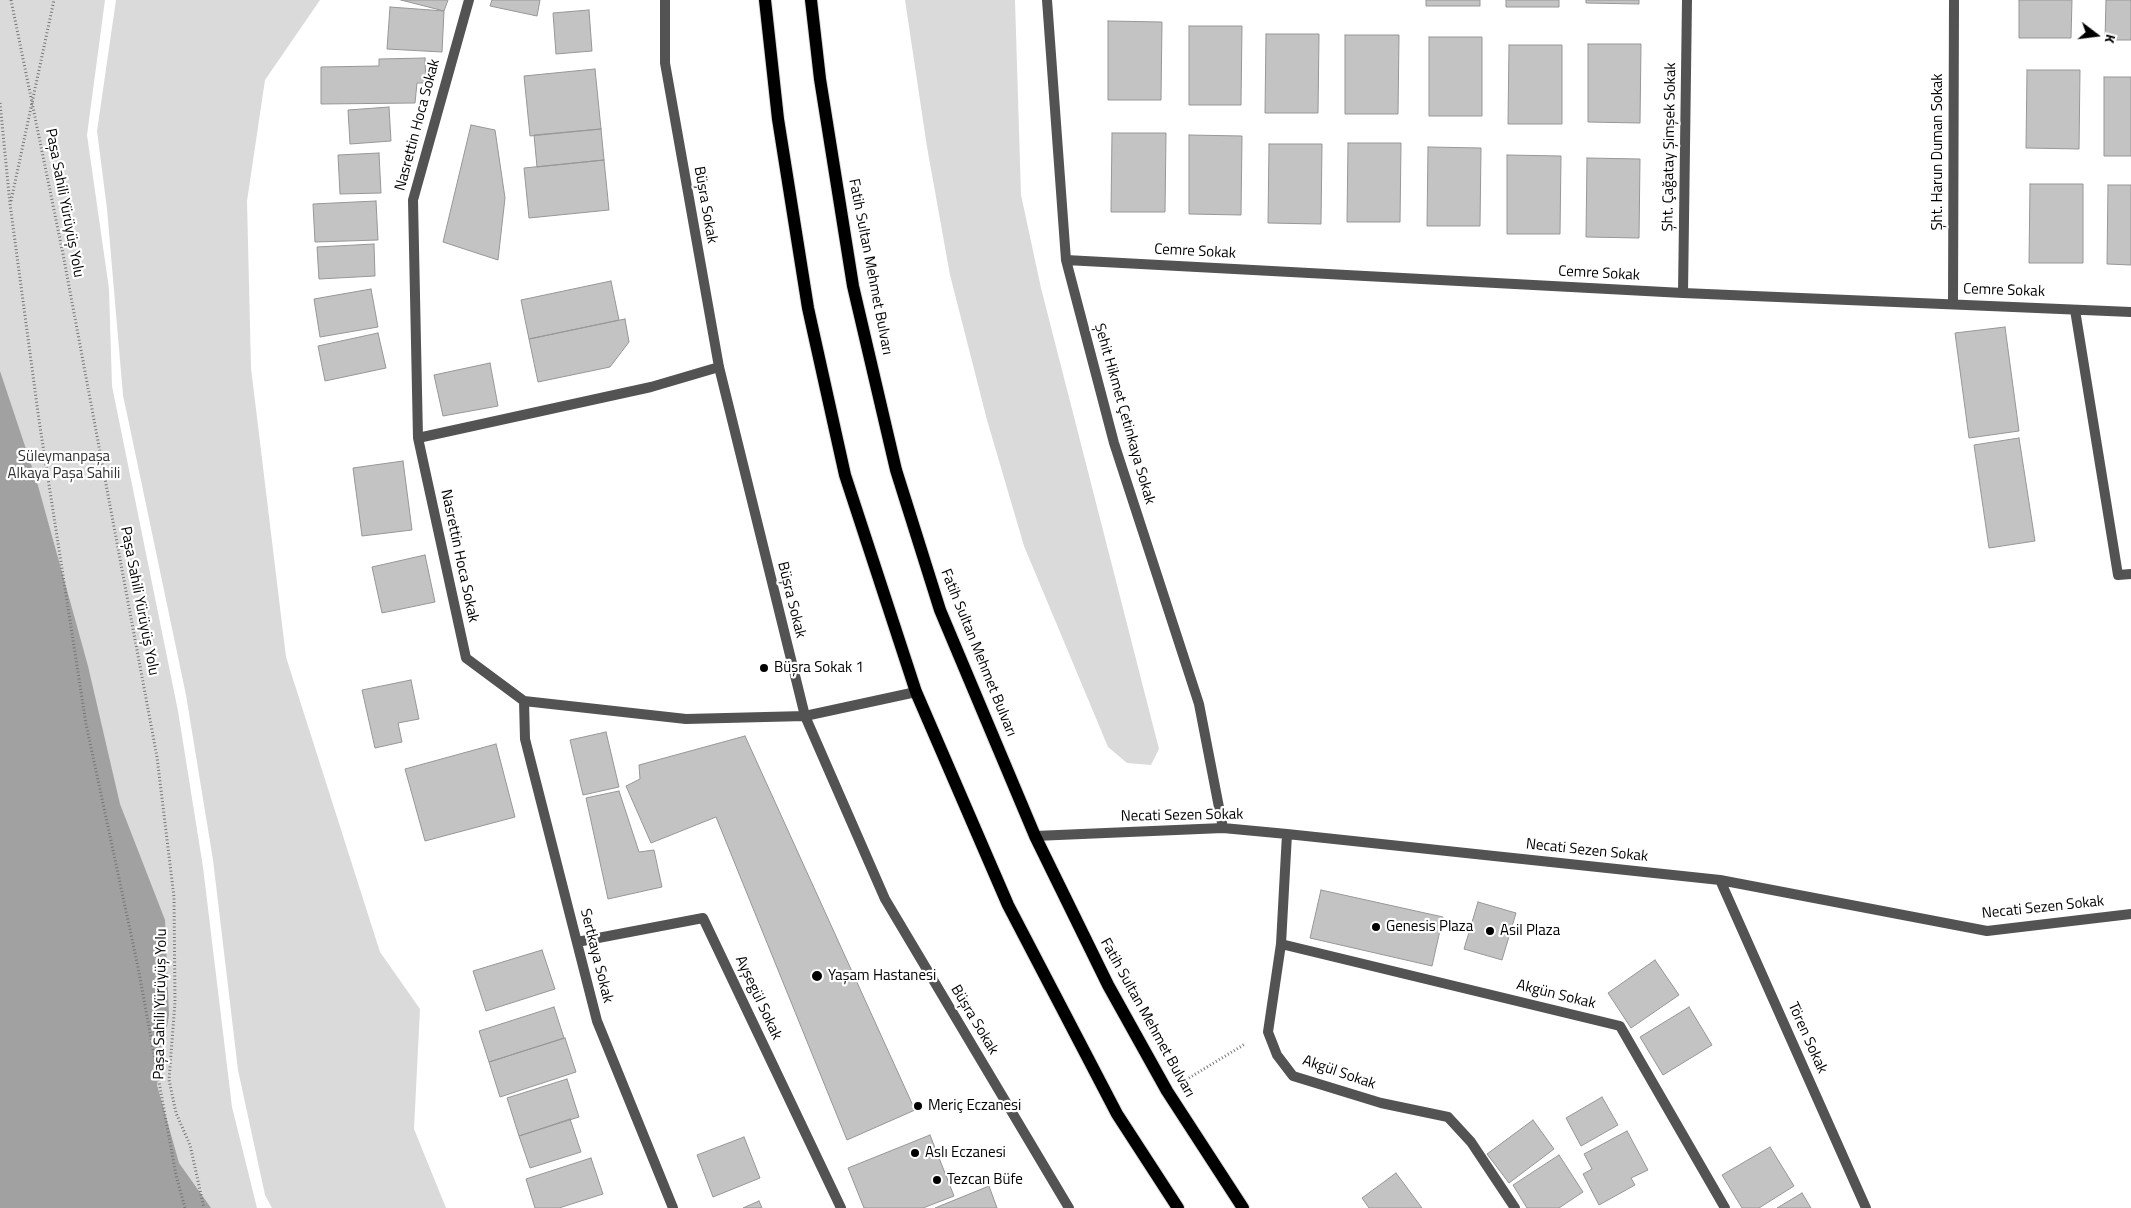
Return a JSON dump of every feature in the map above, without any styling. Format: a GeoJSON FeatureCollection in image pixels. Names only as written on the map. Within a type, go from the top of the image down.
{"type":"FeatureCollection","features":[{"type":"Feature","properties":{"kind":"main road"},"geometry":{"type":"LineString","coordinates":[[765,0],[778,119],[810,317],[845,475],[916,692],[1013,914],[1117,1114],[1178,1208]]}},
{"type":"Feature","properties":{"kind":"main road","name":"Fatih Sultan Mehmet Bulvarı"},"geometry":{"type":"LineString","coordinates":[[811,0],[820,78],[854,286],[896,470],[940,610],[1035,836],[1108,985],[1167,1091],[1243,1208]]}},
{"type":"Feature","properties":{"kind":"street","name":"Nasrettin Hoca Sokak"},"geometry":{"type":"LineString","coordinates":[[469,0],[413,200],[418,438],[466,658],[524,701]]}},
{"type":"Feature","properties":{"kind":"street","name":"Büşra Sokak"},"geometry":{"type":"LineString","coordinates":[[665,0],[664,63],[720,367],[805,716],[885,899],[1069,1208]]}},
{"type":"Feature","properties":{"kind":"street","name":"Şehit Hikmet Çetinkaya Sokak"},"geometry":{"type":"LineString","coordinates":[[1047,0],[1066,260],[1114,444],[1199,704],[1223,828]]}},
{"type":"Feature","properties":{"kind":"street","name":"Şht. Çağatay Şimşek Sokak"},"geometry":{"type":"LineString","coordinates":[[1684,294],[1687,0]]}},
{"type":"Feature","properties":{"kind":"street","name":"Şht. Harun Duman Sokak"},"geometry":{"type":"LineString","coordinates":[[1953,304],[1954,0]]}},
{"type":"Feature","properties":{"kind":"street","name":"Cemre Sokak"},"geometry":{"type":"LineString","coordinates":[[1066,260],[1684,294],[2131,312]]}},
{"type":"Feature","properties":{"kind":"street"},"geometry":{"type":"LineString","coordinates":[[2075,310],[2118,575],[2131,574]]}},
{"type":"Feature","properties":{"kind":"street"},"geometry":{"type":"LineString","coordinates":[[418,438],[651,387],[720,367]]}},
{"type":"Feature","properties":{"kind":"street"},"geometry":{"type":"LineString","coordinates":[[524,701],[686,719],[805,716],[916,692]]}},
{"type":"Feature","properties":{"kind":"street","name":"Sertkaya Sokak"},"geometry":{"type":"LineString","coordinates":[[524,701],[525,739],[597,1021],[673,1208]]}},
{"type":"Feature","properties":{"kind":"street","name":"Necati Sezen Sokak"},"geometry":{"type":"LineString","coordinates":[[1035,836],[1223,828],[1287,834],[1720,880],[1987,931],[2131,914]]}},
{"type":"Feature","properties":{"kind":"street","name":"Akgül Sokak"},"geometry":{"type":"LineString","coordinates":[[1287,834],[1281,944],[1268,1032],[1277,1055],[1293,1076],[1381,1103],[1448,1117],[1471,1142],[1515,1208]]}},
{"type":"Feature","properties":{"kind":"street","name":"Tören Sokak"},"geometry":{"type":"LineString","coordinates":[[1720,880],[1866,1208]]}},
{"type":"Feature","properties":{"kind":"street","name":"Ayşegül Sokak"},"geometry":{"type":"LineString","coordinates":[[577,942],[703,918],[841,1208]]}},
{"type":"Feature","properties":{"kind":"street","name":"Akgün Sokak"},"geometry":{"type":"LineString","coordinates":[[1281,944],[1620,1026],[1725,1208]]}},
{"type":"Feature","properties":{"kind":"path","name":"Paşa Sahili Yürüyüş Yolu"},"geometry":{"type":"LineString","coordinates":[[12,0],[64,254],[157,757],[174,897],[176,1002],[169,1080],[176,1113],[190,1145],[204,1208]]}},
{"type":"Feature","properties":{"kind":"path"},"geometry":{"type":"LineString","coordinates":[[10,204],[54,0]]}},
{"type":"Feature","properties":{"kind":"path"},"geometry":{"type":"LineString","coordinates":[[0,103],[10,204],[39,420],[86,724],[138,967],[176,1174],[185,1208]]}},
{"type":"Feature","properties":{"kind":"path"},"geometry":{"type":"LineString","coordinates":[[1167,1091],[1268,1032]]}},
{"type":"Feature","properties":{"kind":"green space","name":"Süleymanpaşa Alkaya Paşa Sahili"},"geometry":{"type":"Polygon","coordinates":[[[0,0],[105,0],[87,135],[109,289],[112,386],[178,711],[203,867],[232,1107],[257,1208],[154,1208],[0,419],[0,0]]]}},
{"type":"Feature","properties":{"kind":"green space"},"geometry":{"type":"Polygon","coordinates":[[[116,0],[320,0],[265,80],[247,201],[251,368],[286,657],[380,952],[420,1009],[414,1129],[446,1208],[272,1208],[265,1195],[238,1070],[213,860],[186,695],[123,395],[107,209],[97,131],[116,0]]]}},
{"type":"Feature","properties":{"kind":"green space"},"geometry":{"type":"Polygon","coordinates":[[[905,0],[1015,0],[1021,195],[1041,288],[1159,749],[1151,765],[1127,763],[1108,747],[1024,546],[987,420],[950,275],[927,147],[905,0]]]}},
{"type":"Feature","properties":{"kind":"shaded area"},"geometry":{"type":"Polygon","coordinates":[[[0,371],[37,482],[88,666],[120,804],[165,920],[169,1015],[157,1085],[179,1163],[211,1208],[0,1208],[0,371]]]}},
{"type":"Feature","properties":{"kind":"building"},"geometry":{"type":"Polygon","coordinates":[[[401,0],[448,0],[444,11],[401,0]]]}},
{"type":"Feature","properties":{"kind":"building"},"geometry":{"type":"Polygon","coordinates":[[[492,0],[540,0],[537,16],[490,6],[492,0]]]}},
{"type":"Feature","properties":{"kind":"building"},"geometry":{"type":"Polygon","coordinates":[[[1426,0],[1480,0],[1480,6],[1426,6],[1426,0]]]}},
{"type":"Feature","properties":{"kind":"building"},"geometry":{"type":"Polygon","coordinates":[[[1506,0],[1559,0],[1559,7],[1506,7],[1506,0]]]}},
{"type":"Feature","properties":{"kind":"building"},"geometry":{"type":"Polygon","coordinates":[[[1586,0],[1639,0],[1639,4],[1586,3],[1586,0]]]}},
{"type":"Feature","properties":{"kind":"building"},"geometry":{"type":"Polygon","coordinates":[[[2019,0],[2072,0],[2071,38],[2019,38],[2019,0]]]}},
{"type":"Feature","properties":{"kind":"building"},"geometry":{"type":"Polygon","coordinates":[[[2106,0],[2131,0],[2131,40],[2105,40],[2106,0]]]}},
{"type":"Feature","properties":{"kind":"building"},"geometry":{"type":"Polygon","coordinates":[[[390,7],[444,11],[442,52],[387,49],[390,7]]]}},
{"type":"Feature","properties":{"kind":"building"},"geometry":{"type":"Polygon","coordinates":[[[589,10],[592,51],[556,54],[553,13],[589,10]]]}},
{"type":"Feature","properties":{"kind":"building"},"geometry":{"type":"Polygon","coordinates":[[[1108,21],[1162,22],[1161,100],[1108,100],[1108,21]]]}},
{"type":"Feature","properties":{"kind":"building"},"geometry":{"type":"Polygon","coordinates":[[[1189,26],[1242,26],[1241,105],[1189,105],[1189,26]]]}},
{"type":"Feature","properties":{"kind":"building"},"geometry":{"type":"Polygon","coordinates":[[[1266,34],[1319,34],[1318,113],[1265,113],[1266,34]]]}},
{"type":"Feature","properties":{"kind":"building"},"geometry":{"type":"Polygon","coordinates":[[[1345,35],[1399,35],[1398,114],[1345,114],[1345,35]]]}},
{"type":"Feature","properties":{"kind":"building"},"geometry":{"type":"Polygon","coordinates":[[[1429,37],[1482,37],[1482,116],[1429,116],[1429,37]]]}},
{"type":"Feature","properties":{"kind":"building"},"geometry":{"type":"Polygon","coordinates":[[[1588,44],[1641,44],[1640,123],[1588,122],[1588,44]]]}},
{"type":"Feature","properties":{"kind":"building"},"geometry":{"type":"Polygon","coordinates":[[[1509,45],[1562,45],[1562,124],[1508,124],[1509,45]]]}},
{"type":"Feature","properties":{"kind":"building"},"geometry":{"type":"Polygon","coordinates":[[[425,58],[426,83],[417,83],[415,103],[321,104],[321,67],[379,66],[379,59],[425,58]]]}},
{"type":"Feature","properties":{"kind":"building"},"geometry":{"type":"Polygon","coordinates":[[[595,69],[601,129],[530,136],[524,76],[595,69]]]}},
{"type":"Feature","properties":{"kind":"building"},"geometry":{"type":"Polygon","coordinates":[[[2027,70],[2080,70],[2079,149],[2026,148],[2027,70]]]}},
{"type":"Feature","properties":{"kind":"building"},"geometry":{"type":"Polygon","coordinates":[[[2104,77],[2131,77],[2131,156],[2104,156],[2104,77]]]}},
{"type":"Feature","properties":{"kind":"building"},"geometry":{"type":"Polygon","coordinates":[[[389,107],[391,141],[350,144],[348,110],[389,107]]]}},
{"type":"Feature","properties":{"kind":"building"},"geometry":{"type":"Polygon","coordinates":[[[471,125],[495,130],[505,198],[498,260],[443,242],[471,125]]]}},
{"type":"Feature","properties":{"kind":"building"},"geometry":{"type":"Polygon","coordinates":[[[601,129],[604,160],[537,167],[534,135],[601,129]]]}},
{"type":"Feature","properties":{"kind":"building"},"geometry":{"type":"Polygon","coordinates":[[[1112,133],[1166,133],[1165,212],[1111,212],[1112,133]]]}},
{"type":"Feature","properties":{"kind":"building"},"geometry":{"type":"Polygon","coordinates":[[[1189,135],[1242,136],[1241,215],[1189,214],[1189,135]]]}},
{"type":"Feature","properties":{"kind":"building"},"geometry":{"type":"Polygon","coordinates":[[[1348,143],[1401,143],[1400,222],[1347,222],[1348,143]]]}},
{"type":"Feature","properties":{"kind":"building"},"geometry":{"type":"Polygon","coordinates":[[[1269,144],[1322,144],[1321,224],[1268,223],[1269,144]]]}},
{"type":"Feature","properties":{"kind":"building"},"geometry":{"type":"Polygon","coordinates":[[[1428,147],[1481,148],[1480,226],[1427,226],[1428,147]]]}},
{"type":"Feature","properties":{"kind":"building"},"geometry":{"type":"Polygon","coordinates":[[[379,153],[381,193],[340,194],[338,155],[379,153]]]}},
{"type":"Feature","properties":{"kind":"building"},"geometry":{"type":"Polygon","coordinates":[[[1507,155],[1561,156],[1560,234],[1507,234],[1507,155]]]}},
{"type":"Feature","properties":{"kind":"building"},"geometry":{"type":"Polygon","coordinates":[[[1587,158],[1640,159],[1639,238],[1586,237],[1587,158]]]}},
{"type":"Feature","properties":{"kind":"building"},"geometry":{"type":"Polygon","coordinates":[[[604,160],[609,210],[529,218],[524,168],[604,160]]]}},
{"type":"Feature","properties":{"kind":"building"},"geometry":{"type":"Polygon","coordinates":[[[2030,184],[2083,184],[2083,263],[2029,263],[2030,184]]]}},
{"type":"Feature","properties":{"kind":"building"},"geometry":{"type":"Polygon","coordinates":[[[2108,185],[2131,185],[2131,265],[2107,264],[2108,185]]]}},
{"type":"Feature","properties":{"kind":"building"},"geometry":{"type":"Polygon","coordinates":[[[376,201],[378,240],[315,242],[313,204],[376,201]]]}},
{"type":"Feature","properties":{"kind":"building"},"geometry":{"type":"Polygon","coordinates":[[[374,244],[375,276],[319,279],[317,247],[374,244]]]}},
{"type":"Feature","properties":{"kind":"building"},"geometry":{"type":"Polygon","coordinates":[[[611,281],[619,320],[529,339],[521,300],[611,281]]]}},
{"type":"Feature","properties":{"kind":"building"},"geometry":{"type":"Polygon","coordinates":[[[371,289],[378,327],[320,337],[314,299],[371,289]]]}},
{"type":"Feature","properties":{"kind":"building"},"geometry":{"type":"Polygon","coordinates":[[[625,319],[629,342],[610,367],[538,382],[529,339],[625,319]]]}},
{"type":"Feature","properties":{"kind":"building"},"geometry":{"type":"Polygon","coordinates":[[[2005,327],[2019,431],[1969,438],[1955,333],[2005,327]]]}},
{"type":"Feature","properties":{"kind":"building"},"geometry":{"type":"Polygon","coordinates":[[[378,333],[386,368],[325,381],[318,346],[378,333]]]}},
{"type":"Feature","properties":{"kind":"building"},"geometry":{"type":"Polygon","coordinates":[[[490,363],[498,406],[443,416],[434,375],[490,363]]]}},
{"type":"Feature","properties":{"kind":"building"},"geometry":{"type":"Polygon","coordinates":[[[2019,438],[2035,541],[1989,548],[1974,445],[2019,438]]]}},
{"type":"Feature","properties":{"kind":"building"},"geometry":{"type":"Polygon","coordinates":[[[403,461],[412,530],[362,536],[353,468],[403,461]]]}},
{"type":"Feature","properties":{"kind":"building"},"geometry":{"type":"Polygon","coordinates":[[[425,555],[435,602],[382,613],[372,567],[425,555]]]}},
{"type":"Feature","properties":{"kind":"building"},"geometry":{"type":"Polygon","coordinates":[[[411,680],[419,719],[398,723],[402,742],[375,748],[362,690],[411,680]]]}},
{"type":"Feature","properties":{"kind":"building"},"geometry":{"type":"Polygon","coordinates":[[[606,732],[619,787],[583,795],[570,740],[606,732]]]}},
{"type":"Feature","properties":{"kind":"building","name":"Yaşam Hastanesi"},"geometry":{"type":"Polygon","coordinates":[[[745,736],[915,1110],[847,1140],[716,817],[651,843],[626,786],[640,779],[639,765],[745,736]]]}},
{"type":"Feature","properties":{"kind":"building"},"geometry":{"type":"Polygon","coordinates":[[[496,744],[515,817],[425,841],[405,769],[496,744]]]}},
{"type":"Feature","properties":{"kind":"building"},"geometry":{"type":"Polygon","coordinates":[[[619,791],[639,852],[654,850],[662,887],[608,899],[586,798],[619,791]]]}},
{"type":"Feature","properties":{"kind":"building","name":"Genesis Plaza"},"geometry":{"type":"Polygon","coordinates":[[[1321,890],[1443,917],[1432,966],[1310,938],[1321,890]]]}},
{"type":"Feature","properties":{"kind":"building","name":"Asil Plaza"},"geometry":{"type":"Polygon","coordinates":[[[1478,902],[1516,913],[1502,960],[1464,949],[1478,902]]]}},
{"type":"Feature","properties":{"kind":"building"},"geometry":{"type":"Polygon","coordinates":[[[542,950],[555,989],[486,1011],[473,971],[542,950]]]}},
{"type":"Feature","properties":{"kind":"building"},"geometry":{"type":"Polygon","coordinates":[[[1655,960],[1679,995],[1631,1028],[1608,993],[1655,960]]]}},
{"type":"Feature","properties":{"kind":"building"},"geometry":{"type":"Polygon","coordinates":[[[554,1007],[564,1038],[489,1062],[479,1031],[554,1007]]]}},
{"type":"Feature","properties":{"kind":"building"},"geometry":{"type":"Polygon","coordinates":[[[1689,1007],[1712,1045],[1663,1075],[1640,1037],[1689,1007]]]}},
{"type":"Feature","properties":{"kind":"building"},"geometry":{"type":"Polygon","coordinates":[[[565,1038],[576,1072],[500,1097],[489,1062],[565,1038]]]}},
{"type":"Feature","properties":{"kind":"building"},"geometry":{"type":"Polygon","coordinates":[[[567,1079],[579,1117],[519,1136],[507,1098],[567,1079]]]}},
{"type":"Feature","properties":{"kind":"building"},"geometry":{"type":"Polygon","coordinates":[[[1602,1097],[1618,1125],[1581,1146],[1566,1118],[1602,1097]]]}},
{"type":"Feature","properties":{"kind":"building"},"geometry":{"type":"Polygon","coordinates":[[[570,1119],[581,1152],[530,1168],[519,1136],[570,1119]]]}},
{"type":"Feature","properties":{"kind":"building"},"geometry":{"type":"Polygon","coordinates":[[[1533,1120],[1554,1149],[1509,1183],[1487,1154],[1533,1120]]]}},
{"type":"Feature","properties":{"kind":"building"},"geometry":{"type":"Polygon","coordinates":[[[1627,1131],[1648,1170],[1631,1178],[1635,1185],[1599,1205],[1583,1174],[1592,1169],[1584,1154],[1627,1131]]]}},
{"type":"Feature","properties":{"kind":"building"},"geometry":{"type":"Polygon","coordinates":[[[930,1135],[954,1196],[923,1208],[864,1208],[848,1168],[930,1135]]]}},
{"type":"Feature","properties":{"kind":"building"},"geometry":{"type":"Polygon","coordinates":[[[744,1137],[760,1178],[713,1197],[697,1155],[744,1137]]]}},
{"type":"Feature","properties":{"kind":"building"},"geometry":{"type":"Polygon","coordinates":[[[1770,1147],[1794,1186],[1759,1208],[1742,1208],[1722,1175],[1770,1147]]]}},
{"type":"Feature","properties":{"kind":"building"},"geometry":{"type":"Polygon","coordinates":[[[1559,1155],[1583,1192],[1559,1208],[1527,1208],[1513,1185],[1559,1155]]]}},
{"type":"Feature","properties":{"kind":"building"},"geometry":{"type":"Polygon","coordinates":[[[591,1158],[603,1194],[559,1208],[535,1208],[526,1179],[591,1158]]]}},
{"type":"Feature","properties":{"kind":"building"},"geometry":{"type":"Polygon","coordinates":[[[1396,1173],[1422,1208],[1369,1208],[1362,1198],[1396,1173]]]}},
{"type":"Feature","properties":{"kind":"building"},"geometry":{"type":"Polygon","coordinates":[[[989,1186],[997,1208],[935,1208],[989,1186]]]}},
{"type":"Feature","properties":{"kind":"building"},"geometry":{"type":"Polygon","coordinates":[[[1802,1193],[1811,1208],[1777,1208],[1802,1193]]]}},
{"type":"Feature","properties":{"kind":"building"},"geometry":{"type":"Polygon","coordinates":[[[759,1201],[762,1208],[743,1208],[759,1201]]]}},
{"type":"Feature","properties":{"kind":"place","name":"Büşra Sokak 1"},"geometry":{"type":"Point","coordinates":[764,668]}},
{"type":"Feature","properties":{"kind":"place","name":"Genesis Plaza"},"geometry":{"type":"Point","coordinates":[1376,927]}},
{"type":"Feature","properties":{"kind":"place","name":"Asil Plaza"},"geometry":{"type":"Point","coordinates":[1490,931]}},
{"type":"Feature","properties":{"kind":"place","name":"Yaşam Hastanesi"},"geometry":{"type":"Point","coordinates":[817,976]}},
{"type":"Feature","properties":{"kind":"place","name":"Meriç Eczanesi"},"geometry":{"type":"Point","coordinates":[918,1106]}},
{"type":"Feature","properties":{"kind":"place","name":"Aslı Eczanesi"},"geometry":{"type":"Point","coordinates":[915,1153]}},
{"type":"Feature","properties":{"kind":"place","name":"Tezcan Büfe"},"geometry":{"type":"Point","coordinates":[937,1180]}}]}
